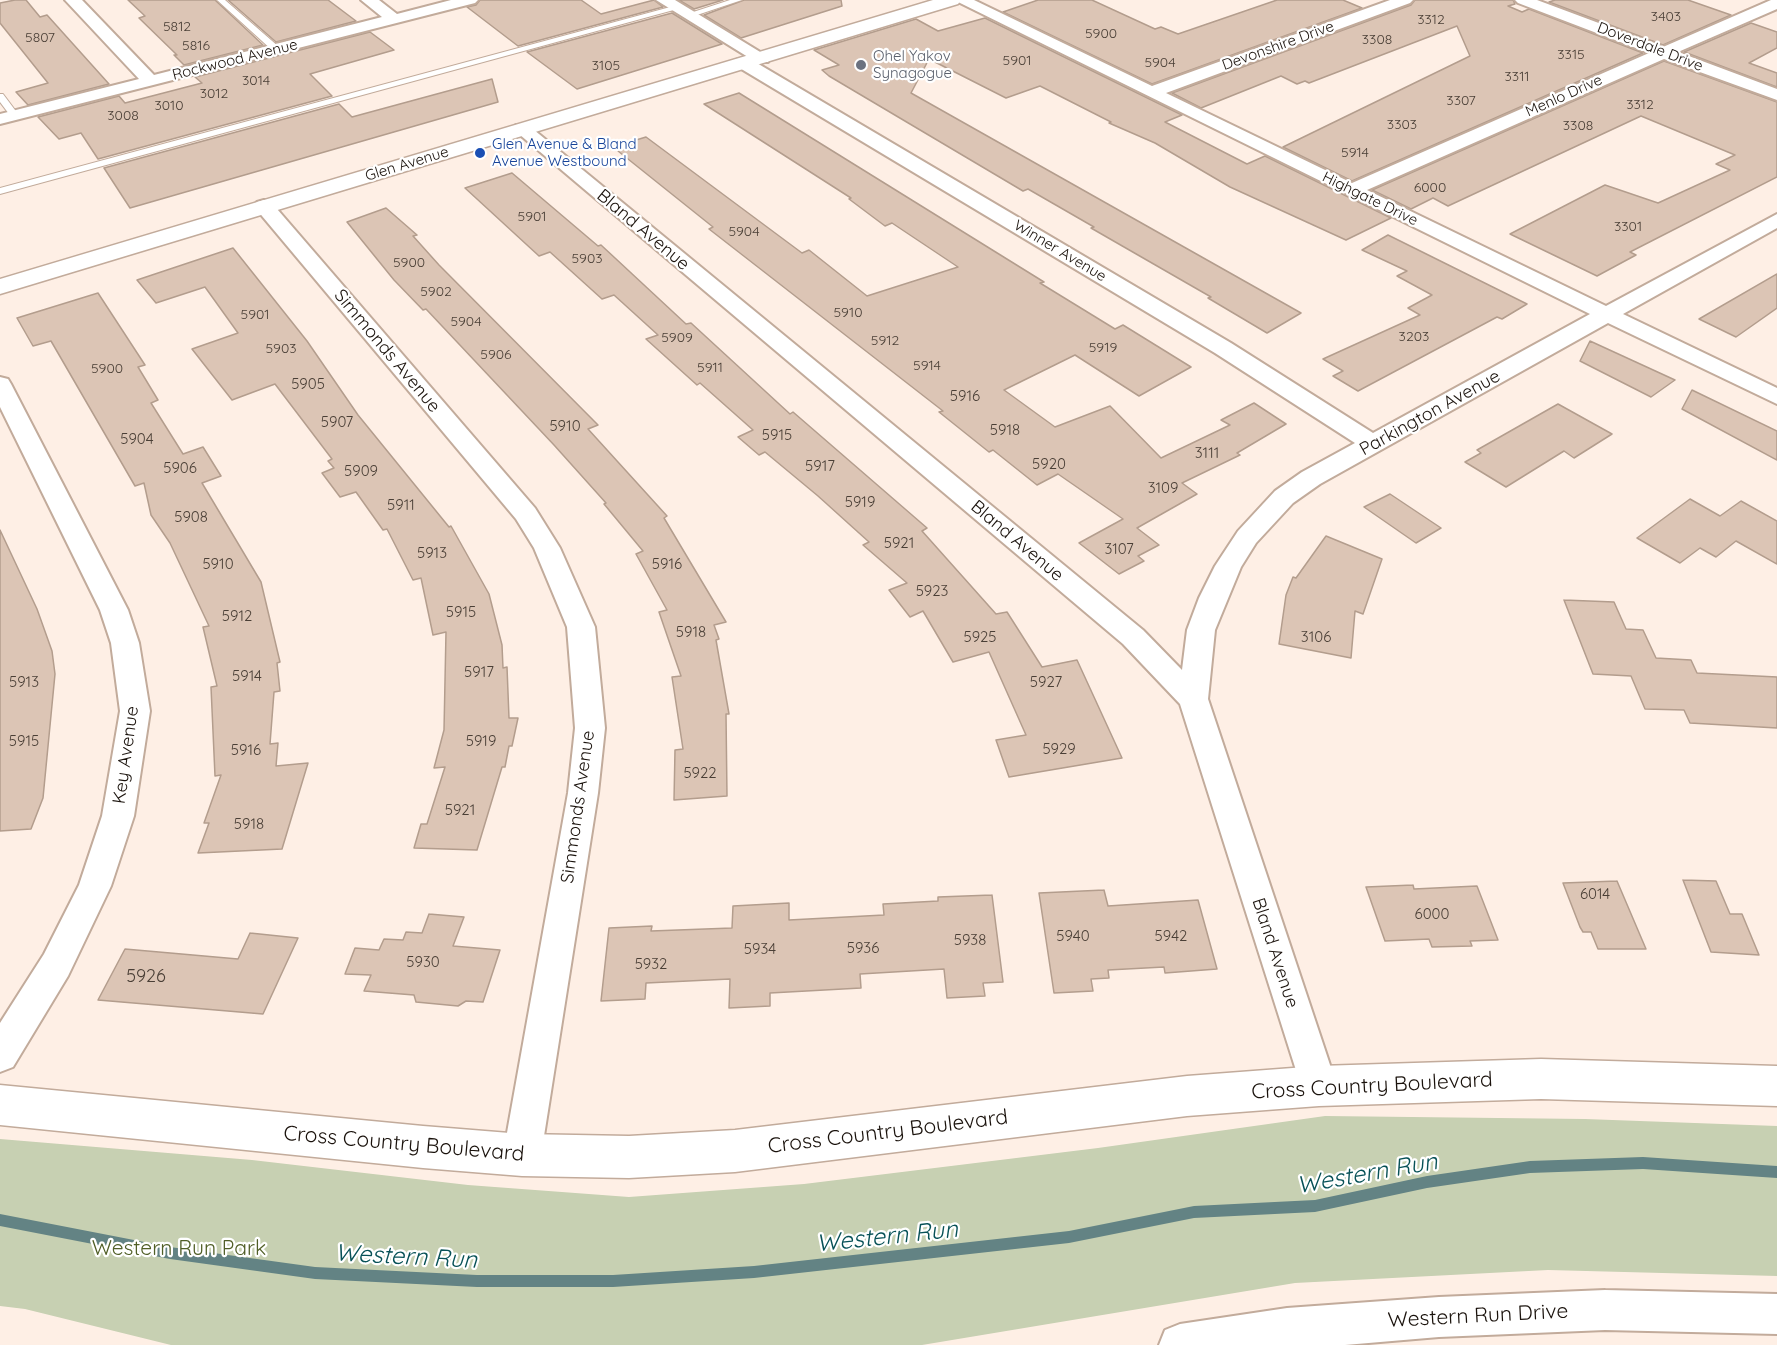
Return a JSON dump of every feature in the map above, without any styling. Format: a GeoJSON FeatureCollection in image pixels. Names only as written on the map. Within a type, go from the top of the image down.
{"type":"FeatureCollection","features":[{"type":"Feature","properties":{"kind":"street"},"geometry":{"type":"LineString","coordinates":[[73,0],[151,81]]}},
{"type":"Feature","properties":{"kind":"street"},"geometry":{"type":"LineString","coordinates":[[369,0],[394,19]]}},
{"type":"Feature","properties":{"kind":"street","name":"Rockwood Avenue"},"geometry":{"type":"LineString","coordinates":[[7,117],[470,0]]}},
{"type":"Feature","properties":{"kind":"street","name":"Glen Avenue"},"geometry":{"type":"LineString","coordinates":[[0,286],[952,0]]}},
{"type":"Feature","properties":{"kind":"street","name":"Highgate Drive"},"geometry":{"type":"LineString","coordinates":[[963,0],[1777,397]]}},
{"type":"Feature","properties":{"kind":"street","name":"Devonshire Drive"},"geometry":{"type":"LineString","coordinates":[[1151,92],[1405,0]]}},
{"type":"Feature","properties":{"kind":"street","name":"Doverdale Drive"},"geometry":{"type":"LineString","coordinates":[[1523,0],[1777,95]]}},
{"type":"Feature","properties":{"kind":"street","name":"Menlo Drive"},"geometry":{"type":"LineString","coordinates":[[1351,190],[1777,3]]}},
{"type":"Feature","properties":{"kind":"street","name":"Winner Avenue"},"geometry":{"type":"LineString","coordinates":[[676,8],[753,60],[1223,348],[1373,444]]}},
{"type":"Feature","properties":{"kind":"street","name":"Bland Avenue"},"geometry":{"type":"LineString","coordinates":[[522,129],[1133,637],[1193,699],[1319,1086]]}},
{"type":"Feature","properties":{"kind":"street","name":"Simmonds Avenue"},"geometry":{"type":"LineString","coordinates":[[264,206],[526,514],[547,548],[580,627],[587,674],[590,729],[522,1155]]}},
{"type":"Feature","properties":{"kind":"street","name":"Parkington Avenue"},"geometry":{"type":"LineString","coordinates":[[1193,699],[1201,630],[1228,566],[1247,537],[1284,497],[1311,478],[1777,220]]}},
{"type":"Feature","properties":{"kind":"street","name":"Key Avenue"},"geometry":{"type":"LineString","coordinates":[[0,384],[114,610],[125,643],[135,711],[118,816],[95,886],[56,965],[0,1055]]}},
{"type":"Feature","properties":{"kind":"street","name":"Cross Country Boulevard"},"geometry":{"type":"LineString","coordinates":[[0,1105],[522,1155],[629,1157],[735,1151],[1187,1096],[1319,1086],[1541,1079],[1777,1086]]}},
{"type":"Feature","properties":{"kind":"street","name":"Western Run Drive"},"geometry":{"type":"LineString","coordinates":[[1180,1345],[1287,1329],[1439,1317],[1605,1310],[1777,1314]]}},
{"type":"Feature","properties":{"kind":"lane"},"geometry":{"type":"LineString","coordinates":[[221,0],[276,49]]}},
{"type":"Feature","properties":{"kind":"lane"},"geometry":{"type":"LineString","coordinates":[[0,191],[676,8],[738,0]]}},
{"type":"Feature","properties":{"kind":"lane"},"geometry":{"type":"LineString","coordinates":[[0,96],[7,117]]}},
{"type":"Feature","properties":{"kind":"green space","name":"Western Run Park"},"geometry":{"type":"Polygon","coordinates":[[[1325,1116],[1585,1119],[1777,1126],[1777,1276],[1548,1270],[1295,1283],[922,1345],[171,1345],[25,1309],[0,1306],[0,1139],[252,1160],[468,1185],[629,1197],[804,1184],[1098,1148],[1325,1116]]]}},
{"type":"Feature","properties":{"kind":"building"},"geometry":{"type":"Polygon","coordinates":[[[26,0],[40,17],[47,15],[109,84],[28,105],[16,92],[48,83],[0,23],[0,3],[26,0]]]}},
{"type":"Feature","properties":{"kind":"building"},"geometry":{"type":"Polygon","coordinates":[[[128,0],[215,0],[263,45],[184,65],[174,55],[177,55],[139,18],[145,16],[128,0]]]}},
{"type":"Feature","properties":{"kind":"building"},"geometry":{"type":"Polygon","coordinates":[[[228,0],[328,0],[356,21],[276,42],[228,0]]]}},
{"type":"Feature","properties":{"kind":"building"},"geometry":{"type":"Polygon","coordinates":[[[480,0],[581,0],[601,14],[654,0],[663,7],[518,46],[467,7],[476,5],[480,0]]]}},
{"type":"Feature","properties":{"kind":"building"},"geometry":{"type":"Polygon","coordinates":[[[679,0],[723,0],[694,9],[679,0]]]}},
{"type":"Feature","properties":{"kind":"building"},"geometry":{"type":"Polygon","coordinates":[[[744,0],[841,0],[842,6],[741,38],[704,15],[744,0]]]}},
{"type":"Feature","properties":{"kind":"building"},"geometry":{"type":"Polygon","coordinates":[[[1038,0],[1092,0],[1155,29],[1161,27],[1178,34],[1277,0],[1343,0],[1362,8],[1152,84],[1003,12],[1038,0]]]}},
{"type":"Feature","properties":{"kind":"building"},"geometry":{"type":"Polygon","coordinates":[[[1415,0],[1513,0],[1515,4],[1508,6],[1522,12],[1529,9],[1643,53],[1352,181],[1283,147],[1470,56],[1457,26],[1309,83],[1305,81],[1297,84],[1281,76],[1201,108],[1172,93],[1411,5],[1415,0]]]}},
{"type":"Feature","properties":{"kind":"building"},"geometry":{"type":"Polygon","coordinates":[[[1555,0],[1688,0],[1731,15],[1663,45],[1549,2],[1555,0]]]}},
{"type":"Feature","properties":{"kind":"building"},"geometry":{"type":"Polygon","coordinates":[[[672,13],[722,44],[577,89],[527,52],[672,13]]]}},
{"type":"Feature","properties":{"kind":"building"},"geometry":{"type":"Polygon","coordinates":[[[985,18],[1182,115],[1165,122],[1247,164],[1265,156],[1391,218],[1346,240],[1230,187],[1155,143],[1109,123],[1111,122],[1040,86],[1006,98],[929,59],[911,93],[1301,313],[1267,333],[1208,298],[1211,297],[1091,228],[1094,227],[1028,189],[1023,191],[829,76],[822,70],[839,65],[814,50],[916,19],[938,31],[985,18]]]}},
{"type":"Feature","properties":{"kind":"building"},"geometry":{"type":"Polygon","coordinates":[[[1751,23],[1777,32],[1777,48],[1749,63],[1777,73],[1777,87],[1684,52],[1751,23]]]}},
{"type":"Feature","properties":{"kind":"building"},"geometry":{"type":"Polygon","coordinates":[[[370,32],[394,50],[310,74],[332,96],[98,159],[81,133],[59,139],[38,117],[119,96],[125,103],[202,83],[195,77],[370,32]]]}},
{"type":"Feature","properties":{"kind":"building"},"geometry":{"type":"Polygon","coordinates":[[[1664,61],[1777,102],[1777,177],[1630,252],[1636,255],[1597,276],[1510,234],[1605,185],[1658,203],[1730,170],[1716,164],[1735,155],[1641,116],[1448,206],[1433,198],[1411,209],[1372,190],[1664,61]]]}},
{"type":"Feature","properties":{"kind":"building"},"geometry":{"type":"Polygon","coordinates":[[[492,79],[498,102],[130,208],[104,168],[339,104],[352,117],[492,79]]]}},
{"type":"Feature","properties":{"kind":"building"},"geometry":{"type":"Polygon","coordinates":[[[739,93],[1044,282],[1040,283],[1115,329],[1123,325],[1191,367],[1139,396],[1075,355],[1004,390],[1055,427],[1110,406],[1161,458],[1230,425],[1221,420],[1254,403],[1286,424],[1237,453],[1240,455],[1182,483],[1197,494],[1137,528],[1159,545],[1138,556],[1144,561],[1119,574],[1079,543],[1123,519],[1058,474],[1037,485],[993,450],[989,452],[939,412],[943,411],[709,229],[713,227],[613,147],[646,137],[802,253],[809,250],[867,296],[958,267],[892,223],[885,226],[849,199],[851,198],[704,104],[739,93]]]}},
{"type":"Feature","properties":{"kind":"building"},"geometry":{"type":"Polygon","coordinates":[[[512,173],[598,246],[601,245],[686,324],[691,323],[790,414],[793,412],[927,528],[922,531],[996,614],[1007,612],[1042,667],[1077,660],[1122,758],[1009,777],[996,740],[1026,735],[989,652],[953,662],[923,611],[910,617],[889,590],[907,583],[863,545],[869,542],[818,496],[765,452],[759,455],[738,437],[753,430],[700,383],[697,385],[646,339],[658,335],[614,295],[602,299],[550,252],[539,256],[465,188],[512,173]]]}},
{"type":"Feature","properties":{"kind":"building"},"geometry":{"type":"Polygon","coordinates":[[[386,208],[417,235],[413,236],[439,265],[598,425],[588,429],[667,516],[664,518],[726,622],[714,625],[719,639],[716,640],[729,714],[726,714],[727,796],[674,800],[675,750],[683,749],[672,677],[681,676],[659,612],[667,610],[636,554],[643,551],[604,504],[606,503],[554,445],[426,309],[423,310],[394,280],[347,222],[386,208]]]}},
{"type":"Feature","properties":{"kind":"building"},"geometry":{"type":"Polygon","coordinates":[[[1388,235],[1527,304],[1502,319],[1497,317],[1358,391],[1333,376],[1343,371],[1323,359],[1420,315],[1408,308],[1432,295],[1397,276],[1407,271],[1362,250],[1388,235]]]}},
{"type":"Feature","properties":{"kind":"building"},"geometry":{"type":"Polygon","coordinates":[[[233,248],[307,341],[358,415],[449,527],[451,526],[489,594],[502,645],[503,668],[507,667],[509,718],[518,718],[512,746],[509,746],[505,767],[502,767],[477,850],[414,848],[421,824],[427,824],[445,767],[434,768],[444,730],[446,632],[433,635],[421,578],[413,580],[387,529],[383,530],[356,492],[340,497],[322,473],[334,468],[328,461],[332,459],[275,384],[232,400],[192,349],[238,333],[205,287],[156,303],[137,280],[233,248]]]}},
{"type":"Feature","properties":{"kind":"building"},"geometry":{"type":"Polygon","coordinates":[[[1777,274],[1777,308],[1736,337],[1699,319],[1777,274]]]}},
{"type":"Feature","properties":{"kind":"building"},"geometry":{"type":"Polygon","coordinates":[[[98,293],[145,365],[138,367],[158,400],[151,403],[183,454],[203,447],[221,476],[202,483],[261,582],[280,662],[277,663],[280,691],[274,692],[270,744],[278,743],[276,766],[308,763],[282,849],[198,853],[209,823],[204,823],[221,775],[215,776],[211,687],[217,686],[203,627],[209,626],[170,543],[151,515],[144,483],[135,486],[51,341],[33,346],[17,318],[98,293]]]}},
{"type":"Feature","properties":{"kind":"building"},"geometry":{"type":"Polygon","coordinates":[[[1590,341],[1675,380],[1651,397],[1580,361],[1590,341]]]}},
{"type":"Feature","properties":{"kind":"building"},"geometry":{"type":"Polygon","coordinates":[[[1692,390],[1777,431],[1777,460],[1682,409],[1692,390]]]}},
{"type":"Feature","properties":{"kind":"building"},"geometry":{"type":"Polygon","coordinates":[[[1558,404],[1612,434],[1574,458],[1564,451],[1506,487],[1465,462],[1481,453],[1477,450],[1558,404]]]}},
{"type":"Feature","properties":{"kind":"building"},"geometry":{"type":"Polygon","coordinates":[[[1390,494],[1441,528],[1416,543],[1364,507],[1390,494]]]}},
{"type":"Feature","properties":{"kind":"building"},"geometry":{"type":"Polygon","coordinates":[[[1690,499],[1720,516],[1741,501],[1777,521],[1777,564],[1736,541],[1716,557],[1700,548],[1680,563],[1637,538],[1690,499]]]}},
{"type":"Feature","properties":{"kind":"building"},"geometry":{"type":"Polygon","coordinates":[[[0,530],[37,609],[52,651],[55,674],[43,798],[31,829],[0,831],[0,530]]]}},
{"type":"Feature","properties":{"kind":"building"},"geometry":{"type":"Polygon","coordinates":[[[1326,536],[1382,559],[1363,614],[1355,611],[1351,658],[1279,644],[1286,595],[1293,577],[1296,578],[1326,536]]]}},
{"type":"Feature","properties":{"kind":"building"},"geometry":{"type":"Polygon","coordinates":[[[1564,600],[1614,602],[1626,629],[1643,630],[1656,658],[1691,660],[1697,673],[1777,677],[1777,728],[1690,723],[1684,710],[1645,709],[1631,676],[1593,674],[1564,600]]]}},
{"type":"Feature","properties":{"kind":"building"},"geometry":{"type":"Polygon","coordinates":[[[1683,880],[1716,881],[1730,914],[1742,914],[1759,955],[1711,952],[1683,880]]]}},
{"type":"Feature","properties":{"kind":"building"},"geometry":{"type":"Polygon","coordinates":[[[1617,881],[1646,949],[1598,949],[1591,932],[1583,932],[1580,927],[1563,883],[1617,881]]]}},
{"type":"Feature","properties":{"kind":"building"},"geometry":{"type":"Polygon","coordinates":[[[1413,885],[1414,889],[1477,886],[1498,940],[1470,941],[1472,946],[1432,947],[1429,939],[1385,941],[1366,887],[1413,885]]]}},
{"type":"Feature","properties":{"kind":"building"},"geometry":{"type":"Polygon","coordinates":[[[1104,890],[1108,906],[1198,900],[1217,969],[1165,973],[1164,967],[1108,970],[1109,978],[1091,979],[1093,991],[1054,993],[1039,893],[1104,890]]]}},
{"type":"Feature","properties":{"kind":"building"},"geometry":{"type":"Polygon","coordinates":[[[992,895],[1003,982],[983,983],[985,996],[947,998],[944,969],[860,974],[861,988],[770,993],[770,1006],[729,1008],[730,979],[646,983],[645,999],[601,1001],[609,928],[652,926],[651,931],[732,928],[733,906],[789,903],[789,920],[884,915],[883,904],[938,901],[938,897],[992,895]]]}},
{"type":"Feature","properties":{"kind":"building"},"geometry":{"type":"Polygon","coordinates":[[[429,914],[464,917],[453,946],[500,950],[483,1002],[466,1001],[458,1006],[416,1002],[414,995],[364,991],[371,975],[345,974],[355,948],[379,950],[384,939],[403,940],[406,932],[422,933],[429,914]]]}},
{"type":"Feature","properties":{"kind":"building"},"geometry":{"type":"Polygon","coordinates":[[[250,933],[298,938],[263,1014],[98,1000],[125,949],[238,959],[250,933]]]}},
{"type":"Feature","properties":{"kind":"waterway","name":"Western Run"},"geometry":{"type":"LineString","coordinates":[[0,1220],[170,1253],[315,1273],[477,1281],[613,1281],[754,1272],[1069,1237],[1194,1212],[1315,1206],[1427,1182],[1530,1167],[1643,1163],[1777,1172]]}},
{"type":"Feature","properties":{"kind":"place","name":"Ohel Yakov Synagogue"},"geometry":{"type":"Point","coordinates":[861,65]}},
{"type":"Feature","properties":{"kind":"place","name":"Glen Avenue & Bland Avenue Westbound"},"geometry":{"type":"Point","coordinates":[480,153]}}]}
